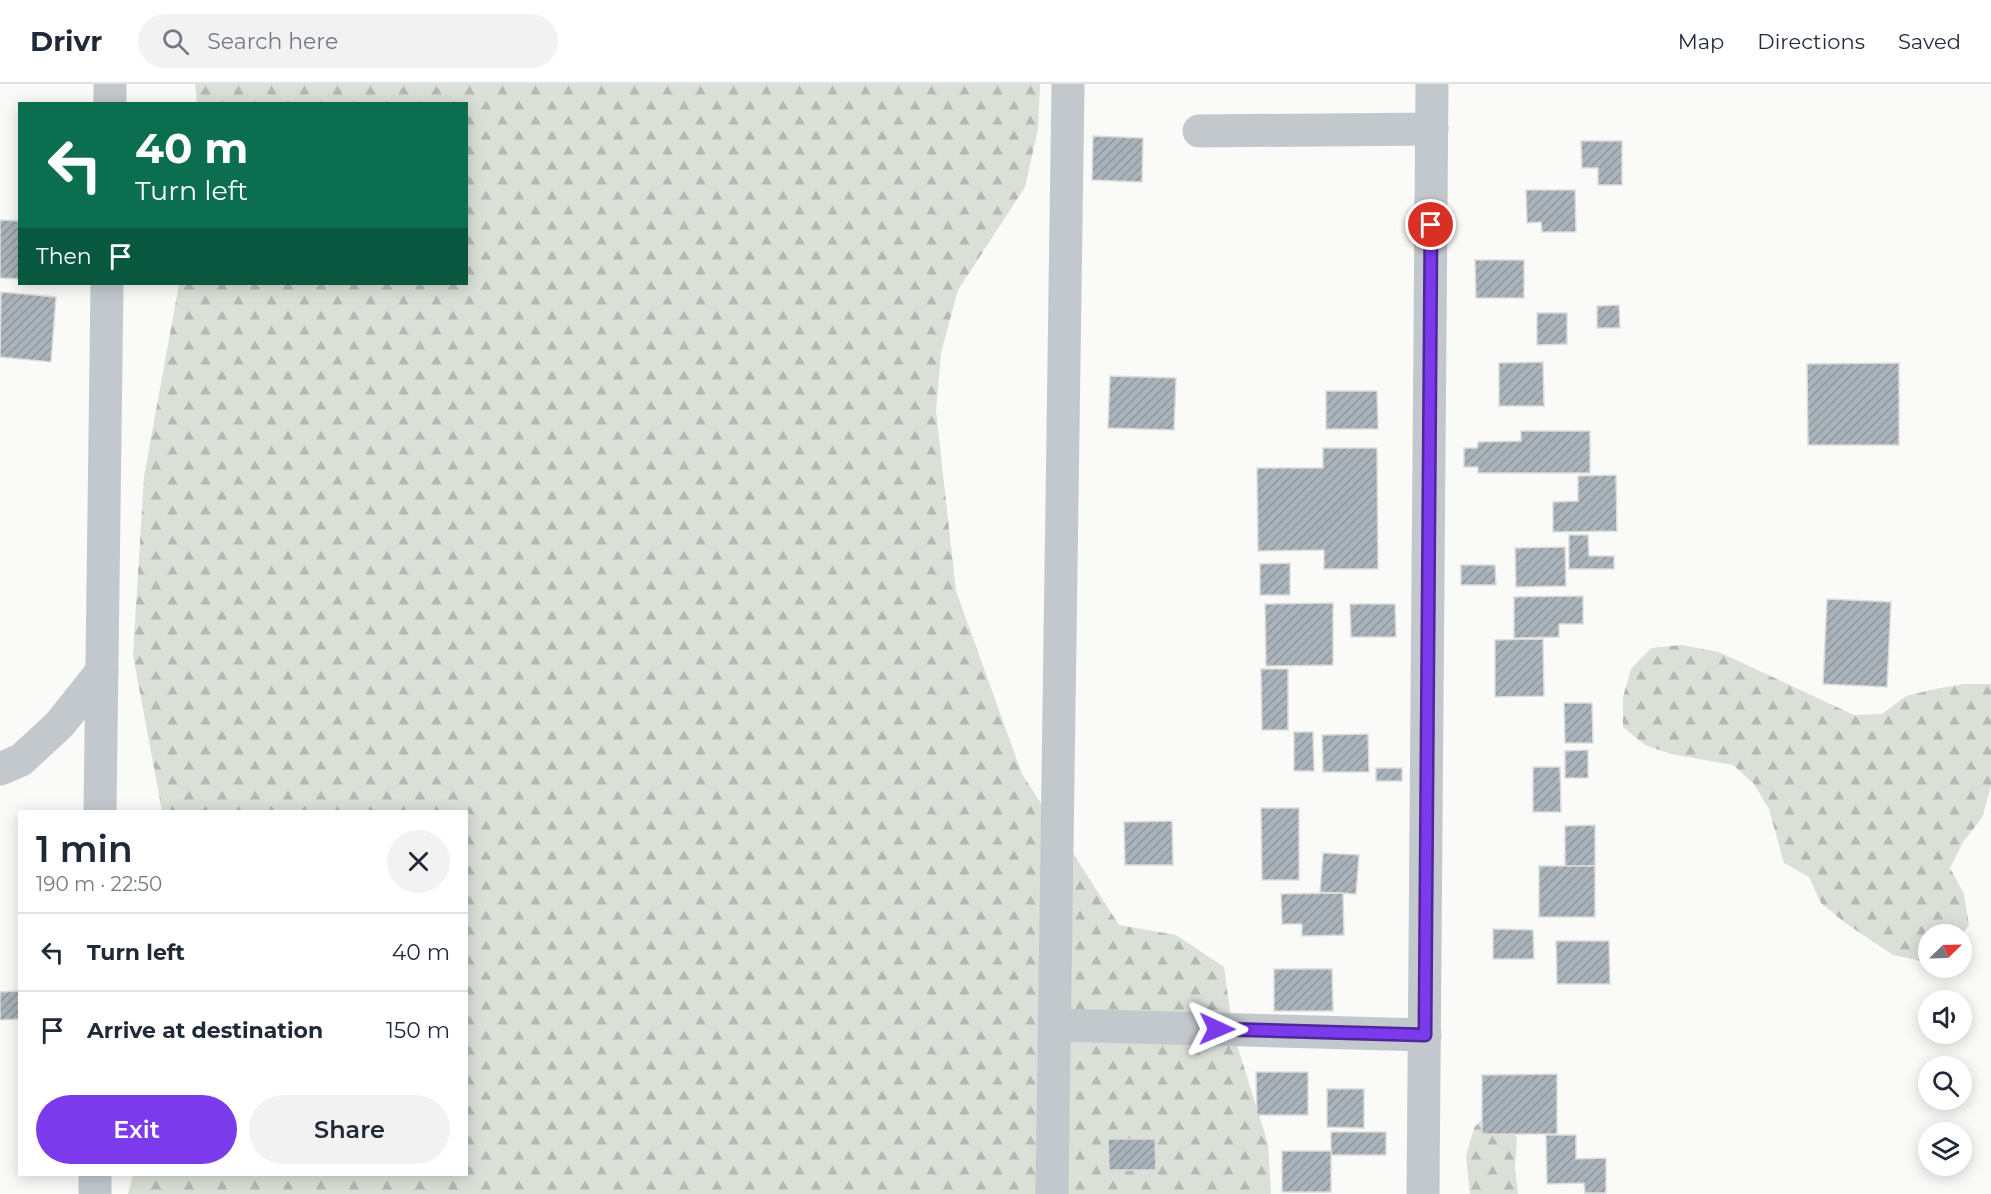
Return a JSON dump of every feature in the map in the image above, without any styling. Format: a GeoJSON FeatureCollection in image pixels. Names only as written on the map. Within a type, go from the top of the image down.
{"type":"FeatureCollection","features":[{"type":"Feature","properties":{"kind":"street"},"geometry":{"type":"LineString","coordinates":[[110,84],[110,102]]}},
{"type":"Feature","properties":{"kind":"street"},"geometry":{"type":"LineString","coordinates":[[1052,1194],[1068,84]]}},
{"type":"Feature","properties":{"kind":"street"},"geometry":{"type":"LineString","coordinates":[[1423,1194],[1432,84]]}},
{"type":"Feature","properties":{"kind":"street"},"geometry":{"type":"LineString","coordinates":[[1199,131],[1432,129]]}},
{"type":"Feature","properties":{"kind":"street"},"geometry":{"type":"LineString","coordinates":[[100,810],[107,285]]}},
{"type":"Feature","properties":{"kind":"street"},"geometry":{"type":"LineString","coordinates":[[0,769],[21,760],[60,724],[102,671]]}},
{"type":"Feature","properties":{"kind":"street"},"geometry":{"type":"LineString","coordinates":[[1055,1024],[1425,1035]]}},
{"type":"Feature","properties":{"kind":"street"},"geometry":{"type":"LineString","coordinates":[[95,1176],[95,1194]]}},
{"type":"Feature","properties":{"kind":"green space"},"geometry":{"type":"Polygon","coordinates":[[[195,84],[1040,84],[1038,129],[1025,187],[958,290],[941,353],[936,411],[956,591],[1022,774],[1119,925],[1176,935],[1224,967],[1233,1032],[1268,1144],[1271,1194],[128,1194],[133,1176],[468,1176],[468,810],[162,810],[133,655],[144,477],[179,285],[468,285],[468,102],[197,102],[195,84]]]}},
{"type":"Feature","properties":{"kind":"green space"},"geometry":{"type":"Polygon","coordinates":[[[1681,645],[1719,652],[1854,715],[1882,714],[1906,696],[1935,689],[1964,684],[1991,684],[1991,786],[1982,818],[1963,842],[1950,868],[1964,894],[1969,924],[1918,924],[1918,960],[1893,955],[1844,922],[1821,903],[1809,877],[1784,863],[1769,809],[1754,784],[1733,765],[1671,754],[1645,745],[1623,727],[1623,697],[1631,669],[1651,648],[1681,645]]]}},
{"type":"Feature","properties":{"kind":"green space"},"geometry":{"type":"Polygon","coordinates":[[[1493,1107],[1517,1138],[1515,1168],[1518,1194],[1470,1194],[1466,1156],[1474,1128],[1493,1107]]]}},
{"type":"Feature","properties":{"kind":"building"},"geometry":{"type":"Polygon","coordinates":[[[1093,136],[1143,138],[1142,182],[1092,180],[1093,136]]]}},
{"type":"Feature","properties":{"kind":"building"},"geometry":{"type":"Polygon","coordinates":[[[1581,141],[1622,141],[1622,185],[1598,185],[1598,168],[1582,168],[1581,141]]]}},
{"type":"Feature","properties":{"kind":"building"},"geometry":{"type":"Polygon","coordinates":[[[1526,190],[1575,190],[1576,232],[1542,232],[1541,222],[1527,223],[1526,190]]]}},
{"type":"Feature","properties":{"kind":"building"},"geometry":{"type":"Polygon","coordinates":[[[0,220],[18,221],[18,279],[0,278],[0,220]]]}},
{"type":"Feature","properties":{"kind":"building"},"geometry":{"type":"Polygon","coordinates":[[[1475,260],[1524,260],[1524,298],[1476,298],[1475,260]]]}},
{"type":"Feature","properties":{"kind":"building"},"geometry":{"type":"Polygon","coordinates":[[[1,292],[56,297],[51,362],[0,357],[1,292]]]}},
{"type":"Feature","properties":{"kind":"building"},"geometry":{"type":"Polygon","coordinates":[[[1619,305],[1620,328],[1597,328],[1597,306],[1619,305]]]}},
{"type":"Feature","properties":{"kind":"building"},"geometry":{"type":"Polygon","coordinates":[[[1537,313],[1567,313],[1567,344],[1537,345],[1537,313]]]}},
{"type":"Feature","properties":{"kind":"building"},"geometry":{"type":"Polygon","coordinates":[[[1543,362],[1544,406],[1499,406],[1499,363],[1543,362]]]}},
{"type":"Feature","properties":{"kind":"building"},"geometry":{"type":"Polygon","coordinates":[[[1899,363],[1899,445],[1808,445],[1807,364],[1899,363]]]}},
{"type":"Feature","properties":{"kind":"building"},"geometry":{"type":"Polygon","coordinates":[[[1110,376],[1176,378],[1174,430],[1108,428],[1110,376]]]}},
{"type":"Feature","properties":{"kind":"building"},"geometry":{"type":"Polygon","coordinates":[[[1326,391],[1377,391],[1378,429],[1326,429],[1326,391]]]}},
{"type":"Feature","properties":{"kind":"building"},"geometry":{"type":"Polygon","coordinates":[[[1521,431],[1590,431],[1590,473],[1478,473],[1478,467],[1464,467],[1464,448],[1477,448],[1478,442],[1521,441],[1521,431]]]}},
{"type":"Feature","properties":{"kind":"building"},"geometry":{"type":"Polygon","coordinates":[[[1323,448],[1377,448],[1378,569],[1324,569],[1324,550],[1258,551],[1257,468],[1323,468],[1323,448]]]}},
{"type":"Feature","properties":{"kind":"building"},"geometry":{"type":"Polygon","coordinates":[[[1616,475],[1617,531],[1553,532],[1553,502],[1578,501],[1578,476],[1616,475]]]}},
{"type":"Feature","properties":{"kind":"building"},"geometry":{"type":"Polygon","coordinates":[[[1569,535],[1588,535],[1589,556],[1614,556],[1614,569],[1569,569],[1569,535]]]}},
{"type":"Feature","properties":{"kind":"building"},"geometry":{"type":"Polygon","coordinates":[[[1565,547],[1566,586],[1516,587],[1515,548],[1565,547]]]}},
{"type":"Feature","properties":{"kind":"building"},"geometry":{"type":"Polygon","coordinates":[[[1290,563],[1290,595],[1260,595],[1260,564],[1290,563]]]}},
{"type":"Feature","properties":{"kind":"building"},"geometry":{"type":"Polygon","coordinates":[[[1461,565],[1495,565],[1496,585],[1461,585],[1461,565]]]}},
{"type":"Feature","properties":{"kind":"building"},"geometry":{"type":"Polygon","coordinates":[[[1583,596],[1583,624],[1559,624],[1559,637],[1514,638],[1514,597],[1583,596]]]}},
{"type":"Feature","properties":{"kind":"building"},"geometry":{"type":"Polygon","coordinates":[[[1827,599],[1891,602],[1887,687],[1823,684],[1827,599]]]}},
{"type":"Feature","properties":{"kind":"building"},"geometry":{"type":"Polygon","coordinates":[[[1333,603],[1333,665],[1266,666],[1265,604],[1333,603]]]}},
{"type":"Feature","properties":{"kind":"building"},"geometry":{"type":"Polygon","coordinates":[[[1350,604],[1395,604],[1396,637],[1351,637],[1350,604]]]}},
{"type":"Feature","properties":{"kind":"building"},"geometry":{"type":"Polygon","coordinates":[[[1543,639],[1544,696],[1495,697],[1495,640],[1543,639]]]}},
{"type":"Feature","properties":{"kind":"building"},"geometry":{"type":"Polygon","coordinates":[[[1261,669],[1288,669],[1288,730],[1262,730],[1261,669]]]}},
{"type":"Feature","properties":{"kind":"building"},"geometry":{"type":"Polygon","coordinates":[[[1564,703],[1592,703],[1593,743],[1565,743],[1564,703]]]}},
{"type":"Feature","properties":{"kind":"building"},"geometry":{"type":"Polygon","coordinates":[[[1294,732],[1313,732],[1314,771],[1294,771],[1294,732]]]}},
{"type":"Feature","properties":{"kind":"building"},"geometry":{"type":"Polygon","coordinates":[[[1368,734],[1369,772],[1323,772],[1322,735],[1368,734]]]}},
{"type":"Feature","properties":{"kind":"building"},"geometry":{"type":"Polygon","coordinates":[[[1588,750],[1588,778],[1565,778],[1565,751],[1588,750]]]}},
{"type":"Feature","properties":{"kind":"building"},"geometry":{"type":"Polygon","coordinates":[[[1533,767],[1560,767],[1561,812],[1533,812],[1533,767]]]}},
{"type":"Feature","properties":{"kind":"building"},"geometry":{"type":"Polygon","coordinates":[[[1376,768],[1402,768],[1402,781],[1376,781],[1376,768]]]}},
{"type":"Feature","properties":{"kind":"building"},"geometry":{"type":"Polygon","coordinates":[[[1261,808],[1299,808],[1299,880],[1262,880],[1261,808]]]}},
{"type":"Feature","properties":{"kind":"building"},"geometry":{"type":"Polygon","coordinates":[[[1172,821],[1173,865],[1125,865],[1124,822],[1172,821]]]}},
{"type":"Feature","properties":{"kind":"building"},"geometry":{"type":"Polygon","coordinates":[[[1595,825],[1595,866],[1565,866],[1565,826],[1595,825]]]}},
{"type":"Feature","properties":{"kind":"building"},"geometry":{"type":"Polygon","coordinates":[[[1323,853],[1359,855],[1356,894],[1320,892],[1323,853]]]}},
{"type":"Feature","properties":{"kind":"building"},"geometry":{"type":"Polygon","coordinates":[[[1539,866],[1595,866],[1595,917],[1539,917],[1539,866]]]}},
{"type":"Feature","properties":{"kind":"building"},"geometry":{"type":"Polygon","coordinates":[[[1343,893],[1344,935],[1302,936],[1302,924],[1282,924],[1281,894],[1343,893]]]}},
{"type":"Feature","properties":{"kind":"building"},"geometry":{"type":"Polygon","coordinates":[[[1493,929],[1533,930],[1534,959],[1493,959],[1493,929]]]}},
{"type":"Feature","properties":{"kind":"building"},"geometry":{"type":"Polygon","coordinates":[[[1556,941],[1609,941],[1610,984],[1557,984],[1556,941]]]}},
{"type":"Feature","properties":{"kind":"building"},"geometry":{"type":"Polygon","coordinates":[[[1274,969],[1332,969],[1333,1011],[1274,1011],[1274,969]]]}},
{"type":"Feature","properties":{"kind":"building"},"geometry":{"type":"Polygon","coordinates":[[[18,991],[18,1019],[0,1020],[0,992],[18,991]]]}},
{"type":"Feature","properties":{"kind":"building"},"geometry":{"type":"Polygon","coordinates":[[[1256,1072],[1308,1072],[1308,1115],[1257,1115],[1256,1072]]]}},
{"type":"Feature","properties":{"kind":"building"},"geometry":{"type":"Polygon","coordinates":[[[1557,1074],[1557,1134],[1482,1134],[1482,1075],[1557,1074]]]}},
{"type":"Feature","properties":{"kind":"building"},"geometry":{"type":"Polygon","coordinates":[[[1327,1089],[1364,1089],[1364,1128],[1327,1127],[1327,1089]]]}},
{"type":"Feature","properties":{"kind":"building"},"geometry":{"type":"Polygon","coordinates":[[[1331,1132],[1386,1132],[1386,1155],[1331,1155],[1331,1132]]]}},
{"type":"Feature","properties":{"kind":"building"},"geometry":{"type":"Polygon","coordinates":[[[1546,1135],[1576,1135],[1576,1159],[1606,1158],[1606,1193],[1585,1193],[1584,1183],[1547,1184],[1546,1135]]]}},
{"type":"Feature","properties":{"kind":"building"},"geometry":{"type":"Polygon","coordinates":[[[1108,1139],[1155,1139],[1156,1170],[1109,1170],[1108,1139]]]}},
{"type":"Feature","properties":{"kind":"building"},"geometry":{"type":"Polygon","coordinates":[[[1282,1151],[1331,1151],[1331,1192],[1282,1192],[1282,1151]]]}},
{"type":"Feature","properties":{"kind":"route"},"geometry":{"type":"LineString","coordinates":[[1217,1029],[1425,1035],[1431,225]]}}]}
